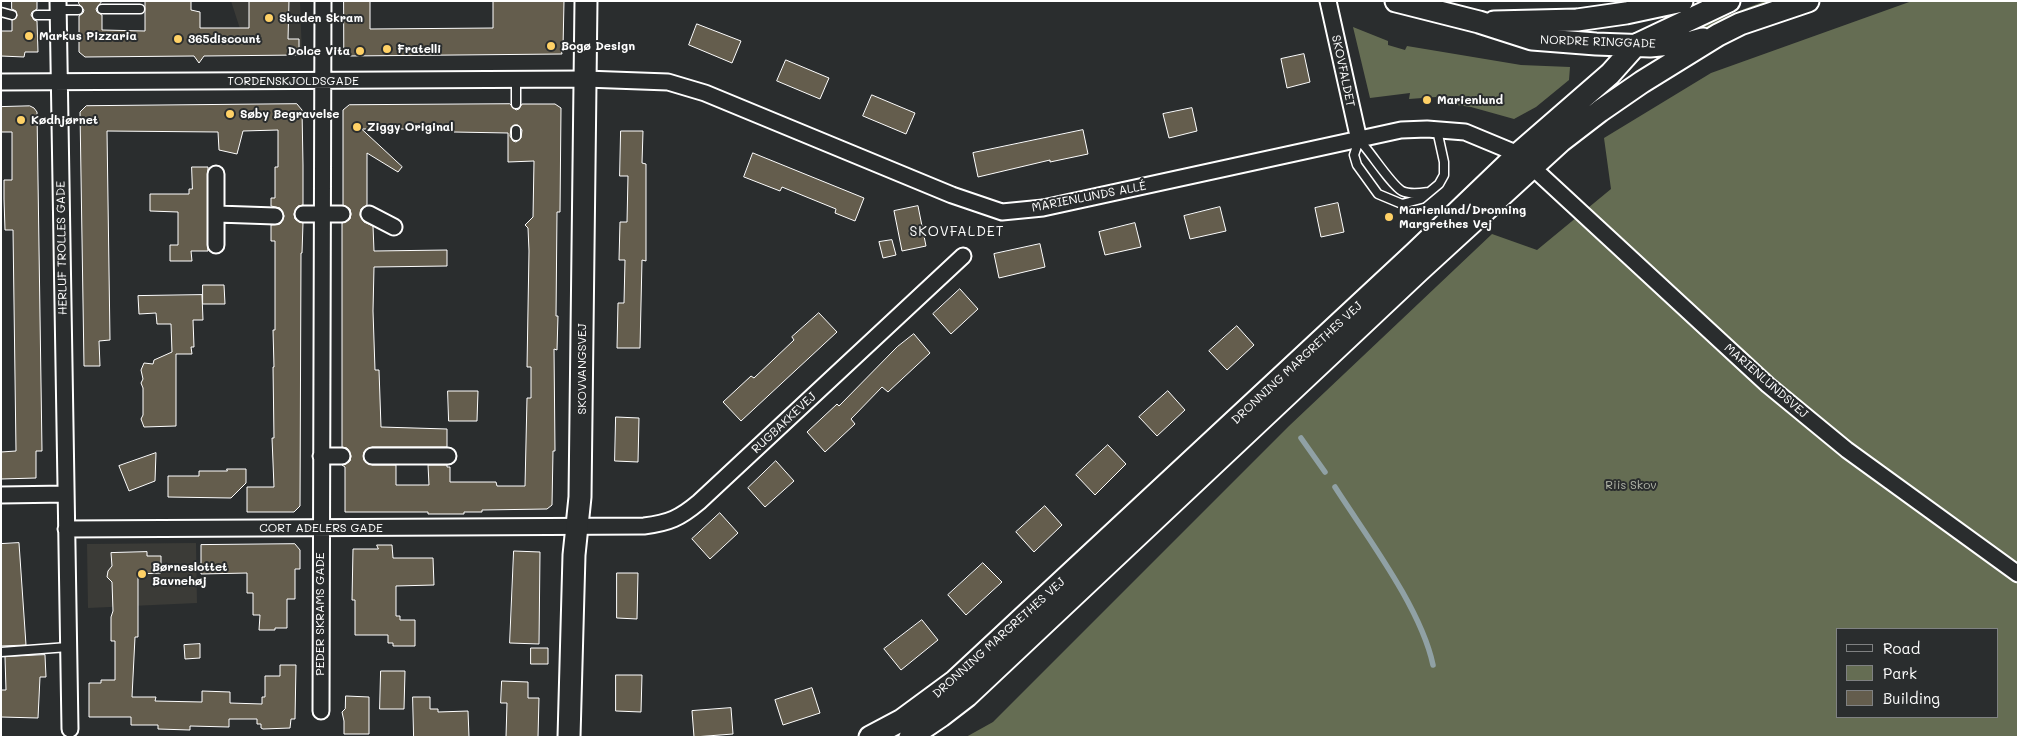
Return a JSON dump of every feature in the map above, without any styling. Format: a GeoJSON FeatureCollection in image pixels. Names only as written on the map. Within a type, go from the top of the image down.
{"type":"FeatureCollection","features":[{"type":"Feature","properties":{"kind":"street","name":"PEDER SKRAMS GADE"},"geometry":{"type":"LineString","coordinates":[[321,711],[320,456],[323,1]]}},
{"type":"Feature","properties":{"kind":"street","name":"SKOVVANGSVEJ"},"geometry":{"type":"LineString","coordinates":[[569,737],[574,555],[580,497],[586,1]]}},
{"type":"Feature","properties":{"kind":"street","name":"SKOVFALDET"},"geometry":{"type":"LineString","coordinates":[[1328,1],[1359,140]]}},
{"type":"Feature","properties":{"kind":"street","name":"NORDRE RINGGADE"},"geometry":{"type":"LineString","coordinates":[[1396,1],[1479,22],[1532,39],[1636,45],[1692,42],[1718,34]]}},
{"type":"Feature","properties":{"kind":"street","name":"NORDRE RINGGADE"},"geometry":{"type":"LineString","coordinates":[[1479,22],[1577,20],[1626,13],[1682,1]]}},
{"type":"Feature","properties":{"kind":"street","name":"DRONNING MARGRETHES VEJ"},"geometry":{"type":"LineString","coordinates":[[910,737],[967,696],[1524,161],[1636,45],[1729,1]]}},
{"type":"Feature","properties":{"kind":"street"},"geometry":{"type":"LineString","coordinates":[[1718,34],[1740,24],[1808,1]]}},
{"type":"Feature","properties":{"kind":"street","name":"HERLUF TROLLES GADE"},"geometry":{"type":"LineString","coordinates":[[58,9],[70,729]]}},
{"type":"Feature","properties":{"kind":"street","name":"DRONNING MARGRETHES VEJ"},"geometry":{"type":"LineString","coordinates":[[870,737],[902,720],[955,681],[1416,252],[1524,161],[1648,77],[1718,34]]}},
{"type":"Feature","properties":{"kind":"street"},"geometry":{"type":"LineString","coordinates":[[1596,44],[1608,52],[1612,62],[1610,74]]}},
{"type":"Feature","properties":{"kind":"street","name":"TORDENSKJOLDSGADE"},"geometry":{"type":"LineString","coordinates":[[1,82],[585,78]]}},
{"type":"Feature","properties":{"kind":"street","name":"MARIENLUNDS ALLÉ"},"geometry":{"type":"LineString","coordinates":[[585,78],[646,80],[668,82],[688,87],[952,195],[1002,212],[1043,208],[1402,130],[1465,132],[1524,161]]}},
{"type":"Feature","properties":{"kind":"street","name":"MARIENLUNDSVEJ"},"geometry":{"type":"LineString","coordinates":[[1524,161],[1706,323],[1768,384],[1847,450],[2018,574]]}},
{"type":"Feature","properties":{"kind":"street"},"geometry":{"type":"LineString","coordinates":[[216,174],[216,245]]}},
{"type":"Feature","properties":{"kind":"street"},"geometry":{"type":"LineString","coordinates":[[217,214],[275,216]]}},
{"type":"Feature","properties":{"kind":"street"},"geometry":{"type":"LineString","coordinates":[[303,214],[342,214]]}},
{"type":"Feature","properties":{"kind":"street"},"geometry":{"type":"LineString","coordinates":[[369,214],[394,227]]}},
{"type":"Feature","properties":{"kind":"street","name":"RUGBAKKEVEJ"},"geometry":{"type":"LineString","coordinates":[[576,526],[660,524],[673,521],[687,512],[963,256]]}},
{"type":"Feature","properties":{"kind":"street"},"geometry":{"type":"LineString","coordinates":[[320,456],[342,456]]}},
{"type":"Feature","properties":{"kind":"street"},"geometry":{"type":"LineString","coordinates":[[372,456],[448,456]]}},
{"type":"Feature","properties":{"kind":"street"},"geometry":{"type":"LineString","coordinates":[[1,495],[66,494]]}},
{"type":"Feature","properties":{"kind":"street","name":"CORT ADELERS GADE"},"geometry":{"type":"LineString","coordinates":[[66,529],[576,526]]}},
{"type":"Feature","properties":{"kind":"lane"},"geometry":{"type":"LineString","coordinates":[[37,15],[58,9],[78,10]]}},
{"type":"Feature","properties":{"kind":"lane"},"geometry":{"type":"LineString","coordinates":[[102,9],[140,9]]}},
{"type":"Feature","properties":{"kind":"lane"},"geometry":{"type":"LineString","coordinates":[[1,12],[12,16]]}},
{"type":"Feature","properties":{"kind":"lane"},"geometry":{"type":"LineString","coordinates":[[516,79],[516,104]]}},
{"type":"Feature","properties":{"kind":"lane"},"geometry":{"type":"LineString","coordinates":[[1430,192],[1416,194],[1402,191],[1386,175],[1359,140],[1354,155],[1356,165],[1378,194],[1402,204],[1421,198],[1430,192],[1439,184],[1444,175],[1444,162],[1436,130]]}},
{"type":"Feature","properties":{"kind":"lane"},"geometry":{"type":"LineString","coordinates":[[1,652],[68,647]]}},
{"type":"Feature","properties":{"kind":"shaded area","name":"Skuden Skram"},"geometry":{"type":"Polygon","coordinates":[[[231,1],[300,1],[302,55],[242,54],[242,35],[231,1]]]}},
{"type":"Feature","properties":{"kind":"shaded area","name":"Børneslottet Bavnehøj"},"geometry":{"type":"Polygon","coordinates":[[[196,543],[197,603],[88,608],[87,544],[196,543]]]}},
{"type":"Feature","properties":{"kind":"green space"},"geometry":{"type":"Polygon","coordinates":[[[1765,1],[1778,1],[1702,29],[1700,28],[1705,24],[1765,1]]]}},
{"type":"Feature","properties":{"kind":"green space","name":"Riis Skov"},"geometry":{"type":"Polygon","coordinates":[[[1912,1],[2018,1],[2018,737],[966,737],[993,722],[1289,426],[1492,234],[1537,250],[1611,189],[1604,138],[1711,73],[1912,1]]]}},
{"type":"Feature","properties":{"kind":"green space"},"geometry":{"type":"Polygon","coordinates":[[[1353,27],[1388,41],[1388,45],[1405,50],[1407,46],[1521,65],[1570,67],[1569,80],[1536,107],[1514,119],[1471,107],[1436,102],[1436,97],[1409,99],[1410,93],[1370,98],[1353,27]]]}},
{"type":"Feature","properties":{"kind":"building"},"geometry":{"type":"Polygon","coordinates":[[[12,1],[37,1],[37,9],[31,15],[37,21],[38,52],[25,52],[24,57],[1,56],[1,31],[12,31],[12,20],[17,16],[16,11],[12,9],[12,1]]]}},
{"type":"Feature","properties":{"kind":"building"},"geometry":{"type":"Polygon","coordinates":[[[79,1],[102,1],[96,9],[102,15],[102,30],[145,31],[145,1],[191,1],[191,10],[200,12],[200,28],[249,28],[249,1],[289,1],[288,39],[299,39],[299,55],[204,56],[199,63],[194,56],[85,57],[79,52],[79,16],[84,10],[79,1]]]}},
{"type":"Feature","properties":{"kind":"building"},"geometry":{"type":"Polygon","coordinates":[[[344,1],[370,1],[370,29],[493,28],[493,1],[564,1],[562,54],[349,56],[344,49],[344,1]]]}},
{"type":"Feature","properties":{"kind":"building"},"geometry":{"type":"Polygon","coordinates":[[[697,24],[741,41],[732,63],[689,45],[697,24]]]}},
{"type":"Feature","properties":{"kind":"building"},"geometry":{"type":"Polygon","coordinates":[[[1304,54],[1310,82],[1287,88],[1281,59],[1304,54]]]}},
{"type":"Feature","properties":{"kind":"building"},"geometry":{"type":"Polygon","coordinates":[[[786,60],[829,78],[820,99],[777,81],[786,60]]]}},
{"type":"Feature","properties":{"kind":"building"},"geometry":{"type":"Polygon","coordinates":[[[872,95],[915,113],[906,134],[863,116],[872,95]]]}},
{"type":"Feature","properties":{"kind":"building"},"geometry":{"type":"Polygon","coordinates":[[[297,104],[302,110],[303,165],[303,205],[298,206],[294,214],[295,219],[303,223],[301,253],[300,506],[294,512],[247,512],[247,487],[274,487],[272,438],[274,438],[273,330],[275,330],[275,241],[271,241],[271,225],[280,224],[284,216],[280,208],[271,206],[271,198],[275,198],[275,167],[278,167],[278,130],[243,131],[237,154],[219,150],[218,132],[107,131],[110,340],[99,341],[100,366],[84,366],[80,112],[86,106],[297,104]]]}},
{"type":"Feature","properties":{"kind":"building"},"geometry":{"type":"Polygon","coordinates":[[[510,104],[516,110],[522,104],[555,104],[561,108],[560,212],[557,212],[557,350],[554,349],[555,451],[553,451],[552,505],[547,509],[482,510],[482,512],[464,512],[464,514],[345,512],[345,467],[342,465],[350,461],[351,456],[347,448],[342,447],[342,223],[350,219],[351,214],[350,209],[343,205],[343,110],[349,105],[510,104]],[[514,125],[511,128],[510,136],[516,142],[521,138],[522,130],[518,125],[514,125]],[[362,129],[402,167],[398,172],[367,153],[367,205],[361,209],[360,215],[364,222],[373,226],[374,251],[447,250],[447,266],[374,267],[373,311],[375,370],[379,370],[381,427],[447,429],[447,447],[372,447],[364,452],[364,460],[372,465],[396,465],[396,485],[429,485],[428,465],[447,465],[447,467],[450,467],[450,482],[496,482],[497,486],[525,486],[527,398],[531,398],[531,367],[527,367],[529,251],[528,228],[525,225],[533,217],[534,161],[508,162],[508,133],[454,132],[451,129],[362,129]]]}},
{"type":"Feature","properties":{"kind":"building"},"geometry":{"type":"Polygon","coordinates":[[[30,106],[37,112],[42,451],[36,451],[36,478],[1,479],[1,452],[16,451],[13,230],[5,230],[4,199],[4,180],[12,180],[12,132],[1,132],[1,107],[30,106]]]}},
{"type":"Feature","properties":{"kind":"building"},"geometry":{"type":"Polygon","coordinates":[[[1192,108],[1197,131],[1169,138],[1163,114],[1192,108]]]}},
{"type":"Feature","properties":{"kind":"building"},"geometry":{"type":"Polygon","coordinates":[[[1083,130],[1088,154],[1050,162],[1050,160],[978,177],[973,153],[1083,130]]]}},
{"type":"Feature","properties":{"kind":"building"},"geometry":{"type":"Polygon","coordinates":[[[621,131],[643,131],[642,163],[646,164],[646,261],[642,260],[640,348],[617,348],[618,303],[624,303],[625,260],[619,260],[620,222],[627,222],[628,176],[620,176],[621,131]]]}},
{"type":"Feature","properties":{"kind":"building"},"geometry":{"type":"Polygon","coordinates":[[[753,153],[864,198],[855,221],[835,213],[836,209],[782,187],[780,191],[744,177],[753,153]]]}},
{"type":"Feature","properties":{"kind":"building"},"geometry":{"type":"Polygon","coordinates":[[[192,167],[208,167],[208,251],[191,251],[192,261],[170,261],[170,245],[178,245],[178,212],[150,211],[150,194],[189,194],[189,189],[192,189],[192,167]]]}},
{"type":"Feature","properties":{"kind":"building"},"geometry":{"type":"Polygon","coordinates":[[[1338,203],[1344,232],[1321,237],[1315,208],[1338,203]]]}},
{"type":"Feature","properties":{"kind":"building"},"geometry":{"type":"Polygon","coordinates":[[[918,206],[926,246],[902,251],[894,211],[918,206]]]}},
{"type":"Feature","properties":{"kind":"building"},"geometry":{"type":"Polygon","coordinates":[[[1220,207],[1226,231],[1190,239],[1184,216],[1220,207]]]}},
{"type":"Feature","properties":{"kind":"building"},"geometry":{"type":"Polygon","coordinates":[[[1135,223],[1141,247],[1105,255],[1099,232],[1135,223]]]}},
{"type":"Feature","properties":{"kind":"building"},"geometry":{"type":"Polygon","coordinates":[[[892,240],[896,255],[883,258],[879,242],[892,240]]]}},
{"type":"Feature","properties":{"kind":"building"},"geometry":{"type":"Polygon","coordinates":[[[1040,244],[1045,267],[999,278],[994,254],[1040,244]]]}},
{"type":"Feature","properties":{"kind":"building"},"geometry":{"type":"Polygon","coordinates":[[[203,285],[224,285],[225,304],[203,304],[203,285]]]}},
{"type":"Feature","properties":{"kind":"building"},"geometry":{"type":"Polygon","coordinates":[[[960,289],[978,309],[951,334],[933,314],[960,289]]]}},
{"type":"Feature","properties":{"kind":"building"},"geometry":{"type":"Polygon","coordinates":[[[202,295],[203,320],[193,320],[194,347],[191,347],[192,354],[176,354],[176,426],[144,427],[141,419],[143,415],[143,388],[141,383],[143,379],[141,370],[144,363],[153,364],[154,360],[172,352],[171,324],[157,324],[156,313],[139,314],[138,296],[202,295]]]}},
{"type":"Feature","properties":{"kind":"building"},"geometry":{"type":"Polygon","coordinates":[[[819,313],[837,332],[741,421],[723,402],[751,376],[754,378],[794,340],[792,337],[819,313]]]}},
{"type":"Feature","properties":{"kind":"building"},"geometry":{"type":"Polygon","coordinates":[[[1237,326],[1254,345],[1227,370],[1209,351],[1237,326]]]}},
{"type":"Feature","properties":{"kind":"building"},"geometry":{"type":"Polygon","coordinates":[[[914,334],[930,353],[888,392],[882,387],[851,419],[855,424],[825,452],[807,432],[837,404],[839,406],[897,347],[914,334]]]}},
{"type":"Feature","properties":{"kind":"building"},"geometry":{"type":"Polygon","coordinates":[[[448,391],[478,391],[477,421],[449,421],[448,391]]]}},
{"type":"Feature","properties":{"kind":"building"},"geometry":{"type":"Polygon","coordinates":[[[1168,391],[1185,410],[1157,436],[1139,417],[1168,391]]]}},
{"type":"Feature","properties":{"kind":"building"},"geometry":{"type":"Polygon","coordinates":[[[616,417],[639,418],[638,462],[615,461],[616,417]]]}},
{"type":"Feature","properties":{"kind":"building"},"geometry":{"type":"Polygon","coordinates":[[[1108,445],[1126,464],[1095,495],[1076,475],[1108,445]]]}},
{"type":"Feature","properties":{"kind":"building"},"geometry":{"type":"Polygon","coordinates":[[[156,453],[155,481],[129,491],[119,466],[156,453]]]}},
{"type":"Feature","properties":{"kind":"building"},"geometry":{"type":"Polygon","coordinates":[[[776,461],[794,481],[765,507],[748,488],[776,461]]]}},
{"type":"Feature","properties":{"kind":"building"},"geometry":{"type":"Polygon","coordinates":[[[227,469],[246,469],[246,483],[231,498],[168,497],[168,476],[199,476],[199,471],[227,471],[227,469]]]}},
{"type":"Feature","properties":{"kind":"building"},"geometry":{"type":"Polygon","coordinates":[[[1045,506],[1062,525],[1034,552],[1016,532],[1045,506]]]}},
{"type":"Feature","properties":{"kind":"building"},"geometry":{"type":"Polygon","coordinates":[[[720,513],[738,533],[710,559],[692,539],[720,513]]]}},
{"type":"Feature","properties":{"kind":"building"},"geometry":{"type":"Polygon","coordinates":[[[19,543],[26,645],[1,646],[1,544],[19,543]]]}},
{"type":"Feature","properties":{"kind":"building"},"geometry":{"type":"Polygon","coordinates":[[[295,544],[300,550],[300,569],[295,569],[295,599],[287,599],[287,628],[259,630],[260,615],[253,615],[253,593],[247,593],[247,573],[201,574],[201,545],[295,544]]]}},
{"type":"Feature","properties":{"kind":"building"},"geometry":{"type":"Polygon","coordinates":[[[377,545],[392,545],[393,558],[433,558],[434,585],[396,586],[396,616],[400,616],[400,620],[415,620],[415,646],[393,646],[393,643],[388,643],[388,635],[355,635],[355,600],[352,600],[353,549],[378,549],[377,545]]]}},
{"type":"Feature","properties":{"kind":"building"},"geometry":{"type":"Polygon","coordinates":[[[514,551],[540,552],[539,644],[510,643],[514,551]]]}},
{"type":"Feature","properties":{"kind":"building"},"geometry":{"type":"Polygon","coordinates":[[[147,552],[147,556],[161,556],[161,573],[138,574],[138,637],[135,637],[132,697],[156,697],[155,701],[202,702],[202,691],[230,692],[230,703],[262,704],[262,697],[265,697],[265,676],[280,676],[280,665],[296,665],[295,719],[291,719],[290,728],[263,729],[261,724],[257,724],[257,719],[229,719],[229,727],[190,726],[190,730],[158,729],[158,725],[131,725],[131,717],[89,717],[89,683],[101,683],[101,680],[115,680],[115,641],[111,641],[112,582],[107,577],[108,571],[112,566],[111,553],[147,552]]]}},
{"type":"Feature","properties":{"kind":"building"},"geometry":{"type":"Polygon","coordinates":[[[983,563],[1002,582],[966,615],[948,595],[983,563]]]}},
{"type":"Feature","properties":{"kind":"building"},"geometry":{"type":"Polygon","coordinates":[[[617,573],[638,573],[637,619],[617,618],[617,573]]]}},
{"type":"Feature","properties":{"kind":"building"},"geometry":{"type":"Polygon","coordinates":[[[922,620],[938,640],[901,670],[884,649],[922,620]]]}},
{"type":"Feature","properties":{"kind":"building"},"geometry":{"type":"Polygon","coordinates":[[[200,644],[200,658],[185,659],[184,645],[200,644]]]}},
{"type":"Feature","properties":{"kind":"building"},"geometry":{"type":"Polygon","coordinates":[[[531,648],[548,648],[548,664],[531,664],[531,648]]]}},
{"type":"Feature","properties":{"kind":"building"},"geometry":{"type":"Polygon","coordinates":[[[45,655],[46,677],[40,677],[38,718],[1,717],[1,690],[6,690],[5,657],[45,655]]]}},
{"type":"Feature","properties":{"kind":"building"},"geometry":{"type":"Polygon","coordinates":[[[381,671],[405,671],[404,709],[380,709],[381,671]]]}},
{"type":"Feature","properties":{"kind":"building"},"geometry":{"type":"Polygon","coordinates":[[[616,675],[642,675],[641,712],[616,711],[616,675]]]}},
{"type":"Feature","properties":{"kind":"building"},"geometry":{"type":"Polygon","coordinates":[[[502,681],[528,682],[528,698],[539,698],[538,737],[506,737],[507,703],[501,703],[502,681]]]}},
{"type":"Feature","properties":{"kind":"building"},"geometry":{"type":"Polygon","coordinates":[[[812,688],[820,713],[783,725],[775,700],[812,688]]]}},
{"type":"Feature","properties":{"kind":"building"},"geometry":{"type":"Polygon","coordinates":[[[346,696],[369,697],[369,734],[344,734],[342,712],[345,709],[346,696]]]}},
{"type":"Feature","properties":{"kind":"building"},"geometry":{"type":"Polygon","coordinates":[[[413,697],[430,697],[430,709],[438,709],[438,712],[468,711],[469,737],[414,737],[413,697]]]}},
{"type":"Feature","properties":{"kind":"building"},"geometry":{"type":"Polygon","coordinates":[[[731,708],[733,734],[694,737],[692,711],[731,708]]]}},
{"type":"Feature","properties":{"kind":"waterway"},"geometry":{"type":"LineString","coordinates":[[1301,438],[1325,472]]}},
{"type":"Feature","properties":{"kind":"waterway"},"geometry":{"type":"LineString","coordinates":[[1335,487],[1377,550],[1405,597],[1427,643],[1433,665]]}},
{"type":"Feature","properties":{"kind":"place","name":"Skuden Skram"},"geometry":{"type":"Point","coordinates":[269,18]}},
{"type":"Feature","properties":{"kind":"place","name":"Markus Pizzaria"},"geometry":{"type":"Point","coordinates":[29,36]}},
{"type":"Feature","properties":{"kind":"place","name":"365discount"},"geometry":{"type":"Point","coordinates":[178,39]}},
{"type":"Feature","properties":{"kind":"place","name":"Bogø Design"},"geometry":{"type":"Point","coordinates":[551,46]}},
{"type":"Feature","properties":{"kind":"place","name":"Fratelli"},"geometry":{"type":"Point","coordinates":[387,49]}},
{"type":"Feature","properties":{"kind":"place","name":"Dolce Vita"},"geometry":{"type":"Point","coordinates":[360,51]}},
{"type":"Feature","properties":{"kind":"place","name":"Marienlund"},"geometry":{"type":"Point","coordinates":[1427,100]}},
{"type":"Feature","properties":{"kind":"place","name":"Søby Begravelse"},"geometry":{"type":"Point","coordinates":[230,114]}},
{"type":"Feature","properties":{"kind":"place","name":"Kødhjørnet"},"geometry":{"type":"Point","coordinates":[21,120]}},
{"type":"Feature","properties":{"kind":"place","name":"Ziggy Original"},"geometry":{"type":"Point","coordinates":[357,127]}},
{"type":"Feature","properties":{"kind":"place","name":"Marienlund/Dronning Margrethes Vej"},"geometry":{"type":"Point","coordinates":[1389,217]}},
{"type":"Feature","properties":{"kind":"place","name":"Børneslottet Bavnehøj"},"geometry":{"type":"Point","coordinates":[142,574]}},
{"type":"Feature","properties":{"kind":"district","name":"SKOVFALDET"},"geometry":{"type":"Point","coordinates":[957,232]}}]}
